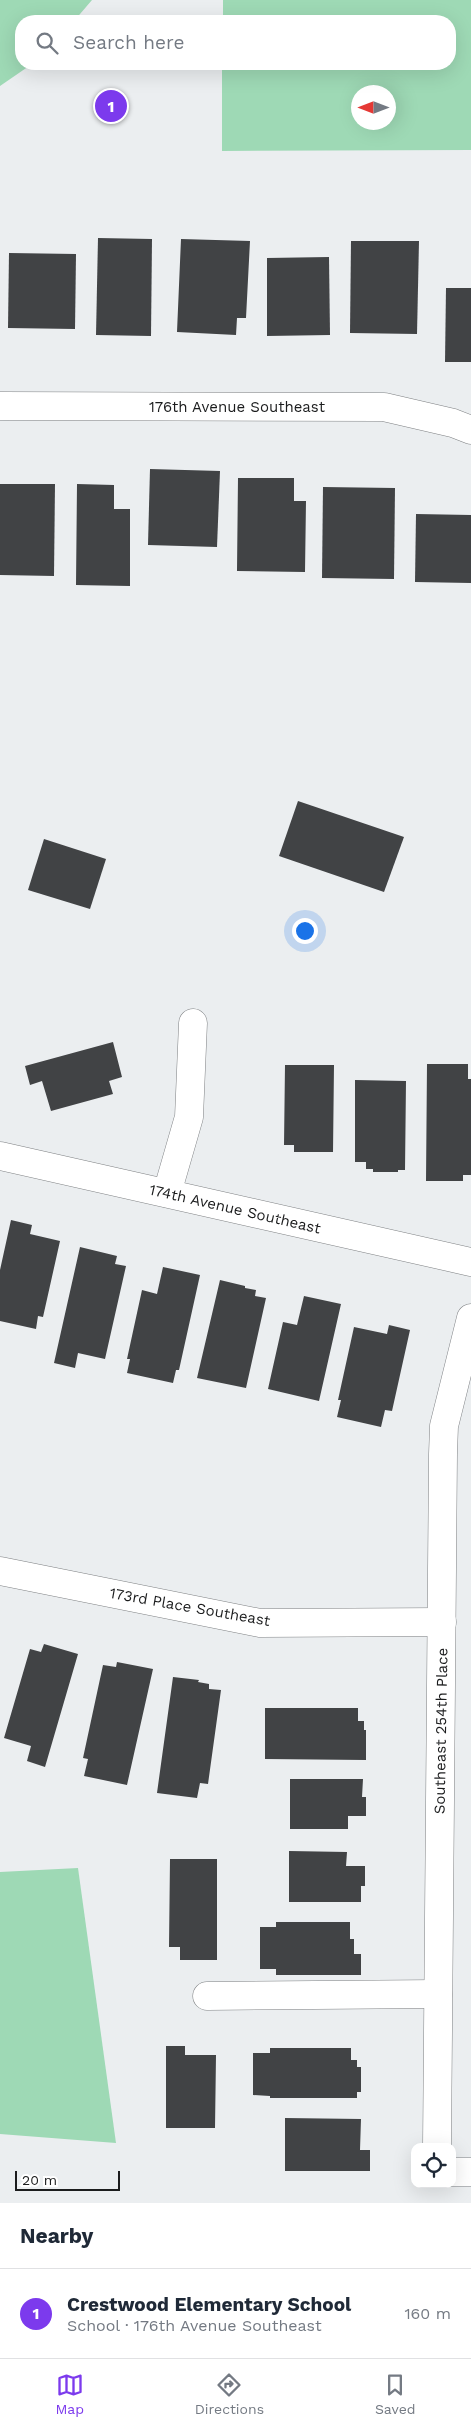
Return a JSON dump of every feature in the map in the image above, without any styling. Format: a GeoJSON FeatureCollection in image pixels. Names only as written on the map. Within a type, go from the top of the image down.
{"type":"FeatureCollection","features":[{"type":"Feature","properties":{"kind":"street","name":"176th Avenue Southeast"},"geometry":{"type":"LineString","coordinates":[[0,406],[384,407],[454,423],[471,430]]}},
{"type":"Feature","properties":{"kind":"street"},"geometry":{"type":"LineString","coordinates":[[167,1193],[189,1117],[193,1023]]}},
{"type":"Feature","properties":{"kind":"street","name":"174th Avenue Southeast"},"geometry":{"type":"LineString","coordinates":[[0,1156],[471,1262]]}},
{"type":"Feature","properties":{"kind":"street","name":"Southeast 254th Place"},"geometry":{"type":"LineString","coordinates":[[437,2143],[444,1426],[471,1318]]}},
{"type":"Feature","properties":{"kind":"street","name":"173rd Place Southeast"},"geometry":{"type":"LineString","coordinates":[[0,1571],[260,1623],[442,1622]]}},
{"type":"Feature","properties":{"kind":"street"},"geometry":{"type":"LineString","coordinates":[[207,1996],[438,1994]]}},
{"type":"Feature","properties":{"kind":"street"},"geometry":{"type":"LineString","coordinates":[[456,2172],[471,2172]]}},
{"type":"Feature","properties":{"kind":"green space"},"geometry":{"type":"Polygon","coordinates":[[[0,0],[92,0],[79,15],[15,15],[15,70],[23,70],[0,86],[0,0]]]}},
{"type":"Feature","properties":{"kind":"green space"},"geometry":{"type":"Polygon","coordinates":[[[223,0],[471,0],[471,150],[222,151],[222,70],[456,70],[456,15],[223,15],[223,0]]]}},
{"type":"Feature","properties":{"kind":"green space"},"geometry":{"type":"Polygon","coordinates":[[[78,1868],[116,2143],[0,2134],[0,1872],[78,1868]]]}},
{"type":"Feature","properties":{"kind":"building"},"geometry":{"type":"Polygon","coordinates":[[[98,238],[152,239],[151,336],[96,335],[98,238]]]}},
{"type":"Feature","properties":{"kind":"building"},"geometry":{"type":"Polygon","coordinates":[[[181,239],[250,241],[246,318],[237,318],[236,335],[177,332],[181,239]]]}},
{"type":"Feature","properties":{"kind":"building"},"geometry":{"type":"Polygon","coordinates":[[[351,241],[419,241],[417,334],[350,333],[351,241]]]}},
{"type":"Feature","properties":{"kind":"building"},"geometry":{"type":"Polygon","coordinates":[[[9,253],[76,254],[75,329],[8,328],[9,253]]]}},
{"type":"Feature","properties":{"kind":"building"},"geometry":{"type":"Polygon","coordinates":[[[329,257],[330,335],[267,336],[267,258],[329,257]]]}},
{"type":"Feature","properties":{"kind":"building"},"geometry":{"type":"Polygon","coordinates":[[[446,288],[471,288],[471,362],[445,362],[446,288]]]}},
{"type":"Feature","properties":{"kind":"building"},"geometry":{"type":"Polygon","coordinates":[[[150,469],[220,471],[217,547],[148,545],[150,469]]]}},
{"type":"Feature","properties":{"kind":"building"},"geometry":{"type":"Polygon","coordinates":[[[238,478],[294,478],[294,501],[306,501],[305,572],[237,571],[238,478]]]}},
{"type":"Feature","properties":{"kind":"building"},"geometry":{"type":"Polygon","coordinates":[[[0,484],[55,484],[54,576],[0,575],[0,484]]]}},
{"type":"Feature","properties":{"kind":"building"},"geometry":{"type":"Polygon","coordinates":[[[77,484],[114,485],[114,509],[130,509],[130,586],[76,585],[77,484]]]}},
{"type":"Feature","properties":{"kind":"building"},"geometry":{"type":"Polygon","coordinates":[[[323,487],[395,488],[394,579],[322,578],[323,487]]]}},
{"type":"Feature","properties":{"kind":"building"},"geometry":{"type":"Polygon","coordinates":[[[416,514],[471,515],[471,583],[415,582],[416,514]]]}},
{"type":"Feature","properties":{"kind":"building"},"geometry":{"type":"Polygon","coordinates":[[[298,801],[404,837],[384,892],[279,856],[298,801]]]}},
{"type":"Feature","properties":{"kind":"building"},"geometry":{"type":"Polygon","coordinates":[[[44,839],[106,859],[90,909],[28,890],[44,839]]]}},
{"type":"Feature","properties":{"kind":"building"},"geometry":{"type":"Polygon","coordinates":[[[113,1042],[122,1077],[109,1081],[113,1094],[51,1111],[42,1081],[30,1085],[25,1066],[113,1042]]]}},
{"type":"Feature","properties":{"kind":"building"},"geometry":{"type":"Polygon","coordinates":[[[427,1064],[468,1064],[468,1079],[471,1079],[471,1175],[463,1175],[463,1181],[426,1181],[427,1064]]]}},
{"type":"Feature","properties":{"kind":"building"},"geometry":{"type":"Polygon","coordinates":[[[285,1065],[334,1065],[333,1152],[294,1152],[294,1145],[284,1145],[285,1065]]]}},
{"type":"Feature","properties":{"kind":"building"},"geometry":{"type":"Polygon","coordinates":[[[355,1080],[406,1081],[405,1170],[398,1170],[398,1172],[373,1172],[373,1169],[366,1169],[366,1162],[355,1162],[355,1080]]]}},
{"type":"Feature","properties":{"kind":"building"},"geometry":{"type":"Polygon","coordinates":[[[11,1220],[32,1225],[30,1234],[60,1241],[43,1317],[38,1316],[36,1329],[0,1321],[0,1270],[11,1220]]]}},
{"type":"Feature","properties":{"kind":"building"},"geometry":{"type":"Polygon","coordinates":[[[80,1247],[117,1256],[115,1264],[126,1266],[105,1359],[78,1353],[75,1368],[54,1363],[80,1247]]]}},
{"type":"Feature","properties":{"kind":"building"},"geometry":{"type":"Polygon","coordinates":[[[163,1267],[200,1275],[179,1370],[176,1370],[173,1383],[127,1373],[130,1359],[127,1359],[142,1290],[157,1294],[163,1267]]]}},
{"type":"Feature","properties":{"kind":"building"},"geometry":{"type":"Polygon","coordinates":[[[220,1280],[256,1290],[255,1296],[266,1298],[246,1388],[197,1378],[220,1280]]]}},
{"type":"Feature","properties":{"kind":"building"},"geometry":{"type":"Polygon","coordinates":[[[304,1296],[341,1304],[319,1401],[268,1389],[283,1322],[297,1325],[304,1296]]]}},
{"type":"Feature","properties":{"kind":"building"},"geometry":{"type":"Polygon","coordinates":[[[389,1325],[410,1330],[392,1411],[385,1410],[381,1427],[337,1417],[341,1400],[338,1400],[354,1327],[387,1334],[389,1325]]]}},
{"type":"Feature","properties":{"kind":"building"},"geometry":{"type":"Polygon","coordinates":[[[44,1644],[78,1654],[45,1767],[27,1761],[31,1746],[4,1738],[30,1649],[41,1652],[44,1644]]]}},
{"type":"Feature","properties":{"kind":"building"},"geometry":{"type":"Polygon","coordinates":[[[117,1662],[153,1669],[127,1785],[84,1776],[88,1759],[83,1758],[103,1665],[116,1667],[117,1662]]]}},
{"type":"Feature","properties":{"kind":"building"},"geometry":{"type":"Polygon","coordinates":[[[173,1677],[199,1680],[198,1682],[209,1684],[209,1689],[221,1690],[208,1784],[200,1783],[197,1798],[157,1793],[173,1677]]]}},
{"type":"Feature","properties":{"kind":"building"},"geometry":{"type":"Polygon","coordinates":[[[265,1708],[358,1708],[358,1721],[364,1721],[364,1730],[366,1730],[366,1760],[265,1759],[265,1708]]]}},
{"type":"Feature","properties":{"kind":"building"},"geometry":{"type":"Polygon","coordinates":[[[290,1779],[363,1779],[362,1797],[366,1797],[366,1816],[348,1816],[348,1829],[290,1829],[290,1779]]]}},
{"type":"Feature","properties":{"kind":"building"},"geometry":{"type":"Polygon","coordinates":[[[289,1851],[347,1852],[346,1866],[365,1866],[365,1886],[361,1886],[361,1902],[289,1902],[289,1851]]]}},
{"type":"Feature","properties":{"kind":"building"},"geometry":{"type":"Polygon","coordinates":[[[170,1859],[217,1859],[217,1960],[180,1960],[180,1947],[169,1947],[170,1859]]]}},
{"type":"Feature","properties":{"kind":"building"},"geometry":{"type":"Polygon","coordinates":[[[276,1922],[350,1922],[350,1939],[354,1939],[354,1954],[361,1954],[361,1975],[276,1975],[276,1969],[260,1969],[260,1927],[276,1927],[276,1922]]]}},
{"type":"Feature","properties":{"kind":"building"},"geometry":{"type":"Polygon","coordinates":[[[166,2046],[185,2046],[185,2055],[216,2055],[215,2128],[166,2128],[166,2046]]]}},
{"type":"Feature","properties":{"kind":"building"},"geometry":{"type":"Polygon","coordinates":[[[270,2048],[351,2048],[351,2060],[357,2060],[357,2067],[361,2067],[361,2092],[357,2092],[357,2098],[270,2098],[270,2096],[253,2095],[253,2053],[270,2053],[270,2048]]]}},
{"type":"Feature","properties":{"kind":"building"},"geometry":{"type":"Polygon","coordinates":[[[285,2118],[361,2119],[360,2150],[370,2150],[370,2171],[285,2171],[285,2118]]]}},
{"type":"Feature","properties":{"kind":"place","name":"Crestwood Elementary School"},"geometry":{"type":"Point","coordinates":[111,106]}}]}
